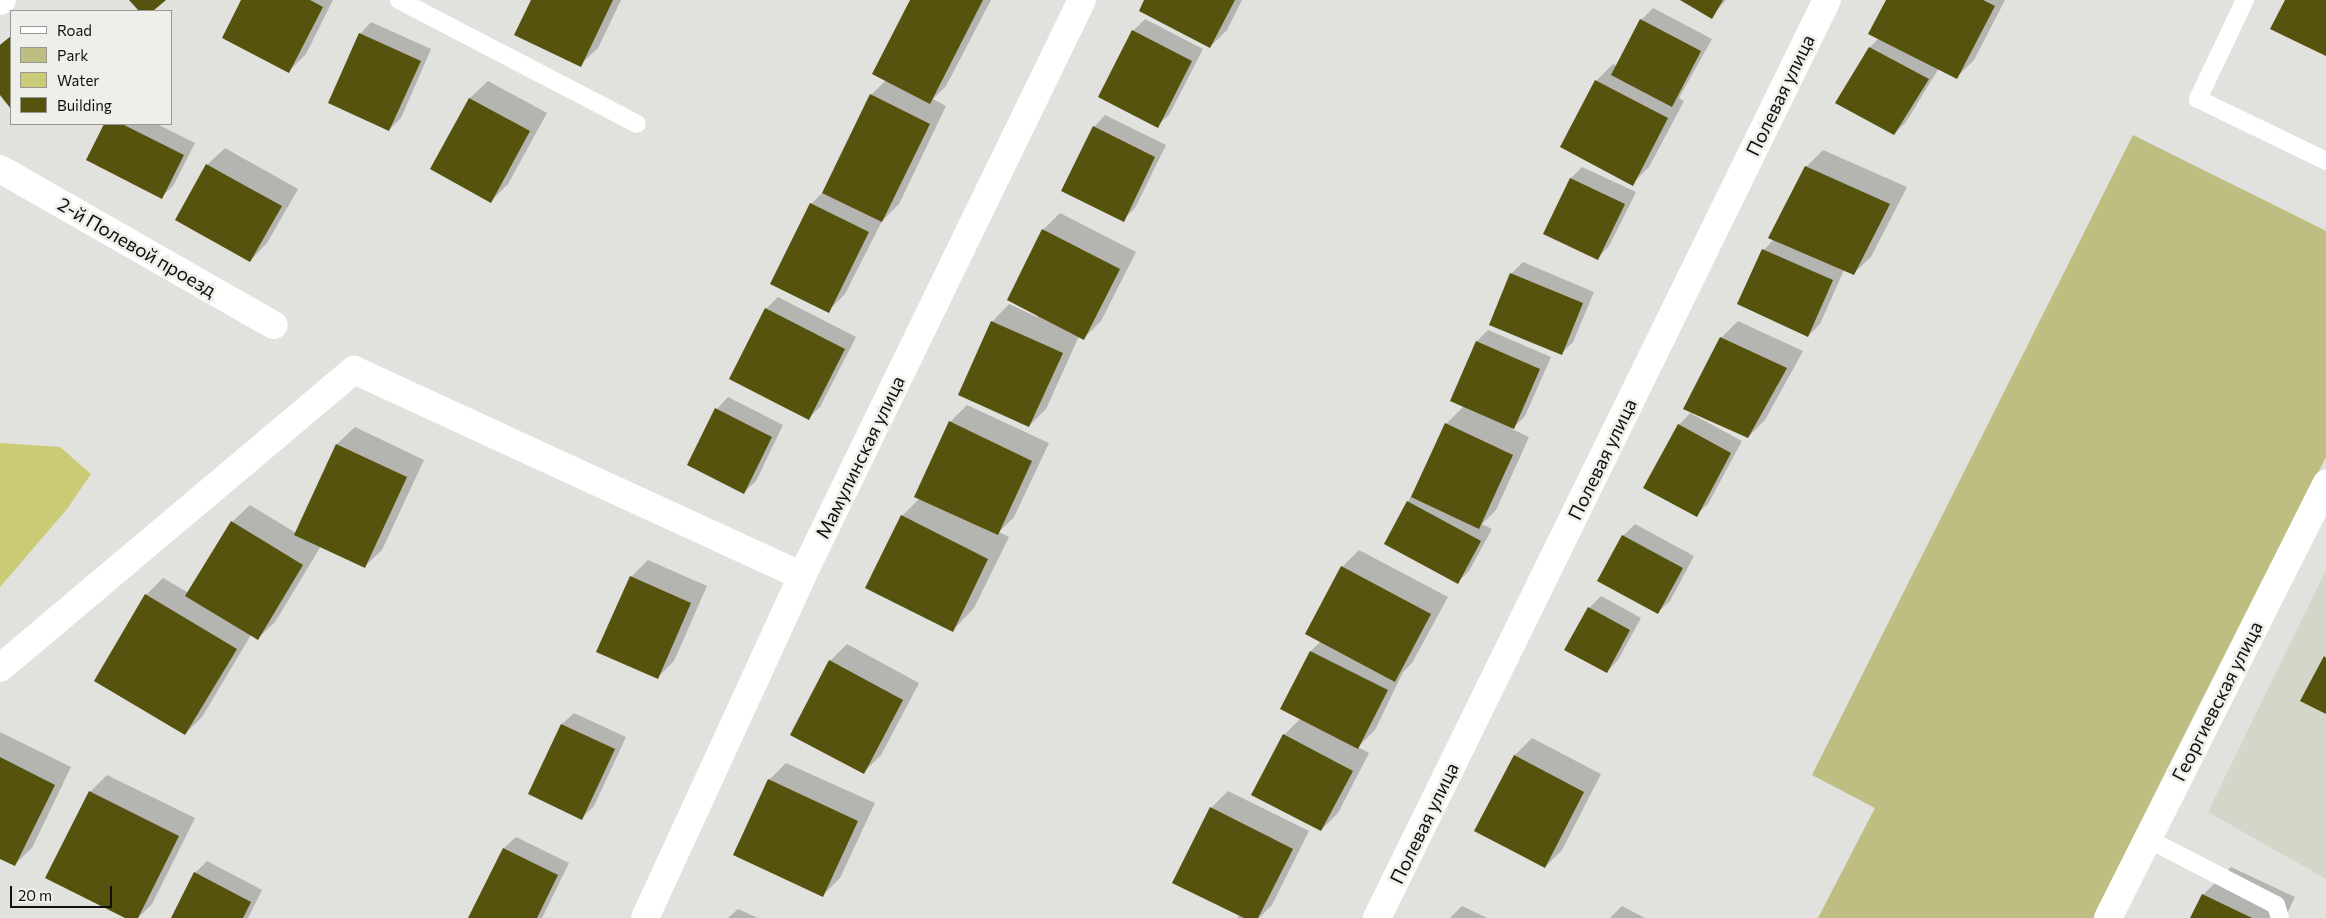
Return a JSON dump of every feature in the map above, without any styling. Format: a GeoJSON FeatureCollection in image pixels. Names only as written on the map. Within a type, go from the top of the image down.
{"type":"FeatureCollection","features":[{"type":"Feature","properties":{"kind":"street","name":"Мамулинская улица"},"geometry":{"type":"LineString","coordinates":[[645,918],[802,576],[1082,0]]}},
{"type":"Feature","properties":{"kind":"street","name":"Полевая улица"},"geometry":{"type":"LineString","coordinates":[[1377,918],[1827,0]]}},
{"type":"Feature","properties":{"kind":"street","name":"2-й Полевой проезд"},"geometry":{"type":"LineString","coordinates":[[0,169],[274,325]]}},
{"type":"Feature","properties":{"kind":"street"},"geometry":{"type":"LineString","coordinates":[[0,668],[354,370],[802,576]]}},
{"type":"Feature","properties":{"kind":"street","name":"Георгиевская улица"},"geometry":{"type":"LineString","coordinates":[[2108,918],[2326,484]]}},
{"type":"Feature","properties":{"kind":"lane"},"geometry":{"type":"LineString","coordinates":[[399,0],[637,124]]}},
{"type":"Feature","properties":{"kind":"lane"},"geometry":{"type":"LineString","coordinates":[[2246,0],[2198,99],[2326,161]]}},
{"type":"Feature","properties":{"kind":"lane"},"geometry":{"type":"LineString","coordinates":[[2148,840],[2276,905],[2280,918]]}},
{"type":"Feature","properties":{"kind":"shaded area"},"geometry":{"type":"Polygon","coordinates":[[[2326,570],[2326,879],[2208,812],[2326,570]]]}},
{"type":"Feature","properties":{"kind":"green space"},"geometry":{"type":"Polygon","coordinates":[[[2133,135],[2326,231],[2326,457],[2095,918],[1818,918],[1875,808],[1812,775],[2133,135]]]}},
{"type":"Feature","properties":{"kind":"water"},"geometry":{"type":"Polygon","coordinates":[[[0,443],[60,447],[91,474],[67,509],[0,587],[0,443]]]}},
{"type":"Feature","properties":{"kind":"building"},"geometry":{"type":"Polygon","coordinates":[[[129,0],[166,0],[154,10],[138,10],[129,0]]]}},
{"type":"Feature","properties":{"kind":"building"},"geometry":{"type":"Polygon","coordinates":[[[241,0],[310,0],[323,7],[289,73],[222,38],[241,0]]]}},
{"type":"Feature","properties":{"kind":"building"},"geometry":{"type":"Polygon","coordinates":[[[531,0],[613,0],[581,67],[514,35],[531,0]]]}},
{"type":"Feature","properties":{"kind":"building"},"geometry":{"type":"Polygon","coordinates":[[[910,0],[983,0],[930,104],[872,74],[910,0]]]}},
{"type":"Feature","properties":{"kind":"building"},"geometry":{"type":"Polygon","coordinates":[[[1144,0],[1235,0],[1210,48],[1139,11],[1144,0]]]}},
{"type":"Feature","properties":{"kind":"building"},"geometry":{"type":"Polygon","coordinates":[[[1680,0],[1723,0],[1712,19],[1680,0]]]}},
{"type":"Feature","properties":{"kind":"building"},"geometry":{"type":"Polygon","coordinates":[[[1886,0],[1983,0],[1995,6],[1957,79],[1868,34],[1886,0]]]}},
{"type":"Feature","properties":{"kind":"building"},"geometry":{"type":"Polygon","coordinates":[[[2285,0],[2326,0],[2326,56],[2270,29],[2285,0]]]}},
{"type":"Feature","properties":{"kind":"building"},"geometry":{"type":"Polygon","coordinates":[[[1640,19],[1701,51],[1672,107],[1611,75],[1640,19]]]}},
{"type":"Feature","properties":{"kind":"building"},"geometry":{"type":"Polygon","coordinates":[[[1132,30],[1192,61],[1158,128],[1098,97],[1132,30]]]}},
{"type":"Feature","properties":{"kind":"building"},"geometry":{"type":"Polygon","coordinates":[[[359,33],[421,61],[389,131],[328,103],[359,33]]]}},
{"type":"Feature","properties":{"kind":"building"},"geometry":{"type":"Polygon","coordinates":[[[10,37],[10,108],[0,95],[0,45],[10,37]]]}},
{"type":"Feature","properties":{"kind":"building"},"geometry":{"type":"Polygon","coordinates":[[[1869,47],[1929,79],[1894,135],[1835,103],[1869,47]]]}},
{"type":"Feature","properties":{"kind":"building"},"geometry":{"type":"Polygon","coordinates":[[[1595,80],[1668,118],[1633,186],[1560,147],[1595,80]]]}},
{"type":"Feature","properties":{"kind":"building"},"geometry":{"type":"Polygon","coordinates":[[[870,94],[930,124],[882,222],[822,193],[870,94]]]}},
{"type":"Feature","properties":{"kind":"building"},"geometry":{"type":"Polygon","coordinates":[[[469,98],[530,131],[491,203],[430,169],[469,98]]]}},
{"type":"Feature","properties":{"kind":"building"},"geometry":{"type":"Polygon","coordinates":[[[104,125],[124,125],[184,155],[162,199],[86,160],[104,125]]]}},
{"type":"Feature","properties":{"kind":"building"},"geometry":{"type":"Polygon","coordinates":[[[1093,126],[1155,157],[1124,222],[1061,191],[1093,126]]]}},
{"type":"Feature","properties":{"kind":"building"},"geometry":{"type":"Polygon","coordinates":[[[206,164],[282,206],[250,262],[175,220],[206,164]]]}},
{"type":"Feature","properties":{"kind":"building"},"geometry":{"type":"Polygon","coordinates":[[[1805,166],[1890,204],[1854,275],[1768,238],[1805,166]]]}},
{"type":"Feature","properties":{"kind":"building"},"geometry":{"type":"Polygon","coordinates":[[[1570,178],[1625,204],[1598,260],[1543,234],[1570,178]]]}},
{"type":"Feature","properties":{"kind":"building"},"geometry":{"type":"Polygon","coordinates":[[[810,203],[869,232],[829,313],[770,284],[810,203]]]}},
{"type":"Feature","properties":{"kind":"building"},"geometry":{"type":"Polygon","coordinates":[[[1042,229],[1120,269],[1084,340],[1007,300],[1042,229]]]}},
{"type":"Feature","properties":{"kind":"building"},"geometry":{"type":"Polygon","coordinates":[[[1762,249],[1833,280],[1808,337],[1737,304],[1762,249]]]}},
{"type":"Feature","properties":{"kind":"building"},"geometry":{"type":"Polygon","coordinates":[[[1510,273],[1583,303],[1562,355],[1489,325],[1510,273]]]}},
{"type":"Feature","properties":{"kind":"building"},"geometry":{"type":"Polygon","coordinates":[[[765,308],[845,349],[809,420],[729,379],[765,308]]]}},
{"type":"Feature","properties":{"kind":"building"},"geometry":{"type":"Polygon","coordinates":[[[991,321],[1063,353],[1029,427],[958,395],[991,321]]]}},
{"type":"Feature","properties":{"kind":"building"},"geometry":{"type":"Polygon","coordinates":[[[1720,337],[1787,368],[1748,438],[1683,409],[1720,337]]]}},
{"type":"Feature","properties":{"kind":"building"},"geometry":{"type":"Polygon","coordinates":[[[1476,341],[1540,369],[1514,429],[1450,401],[1476,341]]]}},
{"type":"Feature","properties":{"kind":"building"},"geometry":{"type":"Polygon","coordinates":[[[715,408],[772,437],[744,494],[687,465],[715,408]]]}},
{"type":"Feature","properties":{"kind":"building"},"geometry":{"type":"Polygon","coordinates":[[[949,421],[1032,461],[998,535],[914,497],[949,421]]]}},
{"type":"Feature","properties":{"kind":"building"},"geometry":{"type":"Polygon","coordinates":[[[1445,423],[1513,455],[1479,529],[1411,497],[1445,423]]]}},
{"type":"Feature","properties":{"kind":"building"},"geometry":{"type":"Polygon","coordinates":[[[1678,424],[1731,453],[1697,517],[1643,488],[1678,424]]]}},
{"type":"Feature","properties":{"kind":"building"},"geometry":{"type":"Polygon","coordinates":[[[336,444],[407,477],[365,568],[294,535],[336,444]]]}},
{"type":"Feature","properties":{"kind":"building"},"geometry":{"type":"Polygon","coordinates":[[[1407,501],[1481,541],[1458,584],[1384,544],[1407,501]]]}},
{"type":"Feature","properties":{"kind":"building"},"geometry":{"type":"Polygon","coordinates":[[[901,515],[988,559],[953,632],[865,588],[901,515]]]}},
{"type":"Feature","properties":{"kind":"building"},"geometry":{"type":"Polygon","coordinates":[[[231,521],[303,565],[258,640],[185,596],[231,521]]]}},
{"type":"Feature","properties":{"kind":"building"},"geometry":{"type":"Polygon","coordinates":[[[1622,535],[1683,568],[1658,614],[1597,581],[1622,535]]]}},
{"type":"Feature","properties":{"kind":"building"},"geometry":{"type":"Polygon","coordinates":[[[1341,566],[1431,614],[1395,682],[1305,634],[1341,566]]]}},
{"type":"Feature","properties":{"kind":"building"},"geometry":{"type":"Polygon","coordinates":[[[630,576],[691,603],[658,679],[596,652],[630,576]]]}},
{"type":"Feature","properties":{"kind":"building"},"geometry":{"type":"Polygon","coordinates":[[[145,594],[237,649],[185,735],[94,681],[145,594]]]}},
{"type":"Feature","properties":{"kind":"building"},"geometry":{"type":"Polygon","coordinates":[[[1588,607],[1630,630],[1607,673],[1564,650],[1588,607]]]}},
{"type":"Feature","properties":{"kind":"building"},"geometry":{"type":"Polygon","coordinates":[[[1310,651],[1388,690],[1358,749],[1280,709],[1310,651]]]}},
{"type":"Feature","properties":{"kind":"building"},"geometry":{"type":"Polygon","coordinates":[[[2324,656],[2326,658],[2326,714],[2300,701],[2324,656]]]}},
{"type":"Feature","properties":{"kind":"building"},"geometry":{"type":"Polygon","coordinates":[[[829,660],[903,700],[864,774],[790,735],[829,660]]]}},
{"type":"Feature","properties":{"kind":"building"},"geometry":{"type":"Polygon","coordinates":[[[561,724],[615,749],[582,820],[528,794],[561,724]]]}},
{"type":"Feature","properties":{"kind":"building"},"geometry":{"type":"Polygon","coordinates":[[[1283,734],[1353,771],[1321,831],[1251,795],[1283,734]]]}},
{"type":"Feature","properties":{"kind":"building"},"geometry":{"type":"Polygon","coordinates":[[[1514,755],[1584,792],[1545,868],[1474,831],[1514,755]]]}},
{"type":"Feature","properties":{"kind":"building"},"geometry":{"type":"Polygon","coordinates":[[[0,757],[55,785],[15,866],[0,859],[0,757]]]}},
{"type":"Feature","properties":{"kind":"building"},"geometry":{"type":"Polygon","coordinates":[[[768,779],[858,821],[823,897],[733,855],[768,779]]]}},
{"type":"Feature","properties":{"kind":"building"},"geometry":{"type":"Polygon","coordinates":[[[89,791],[179,836],[138,918],[125,918],[45,878],[89,791]]]}},
{"type":"Feature","properties":{"kind":"building"},"geometry":{"type":"Polygon","coordinates":[[[1210,807],[1293,849],[1258,918],[1244,918],[1172,883],[1210,807]]]}},
{"type":"Feature","properties":{"kind":"building"},"geometry":{"type":"Polygon","coordinates":[[[503,848],[558,875],[537,918],[468,918],[503,848]]]}},
{"type":"Feature","properties":{"kind":"building"},"geometry":{"type":"Polygon","coordinates":[[[194,872],[251,902],[243,918],[171,918],[194,872]]]}},
{"type":"Feature","properties":{"kind":"building"},"geometry":{"type":"Polygon","coordinates":[[[2202,894],[2252,918],[2190,918],[2202,894]]]}}]}
